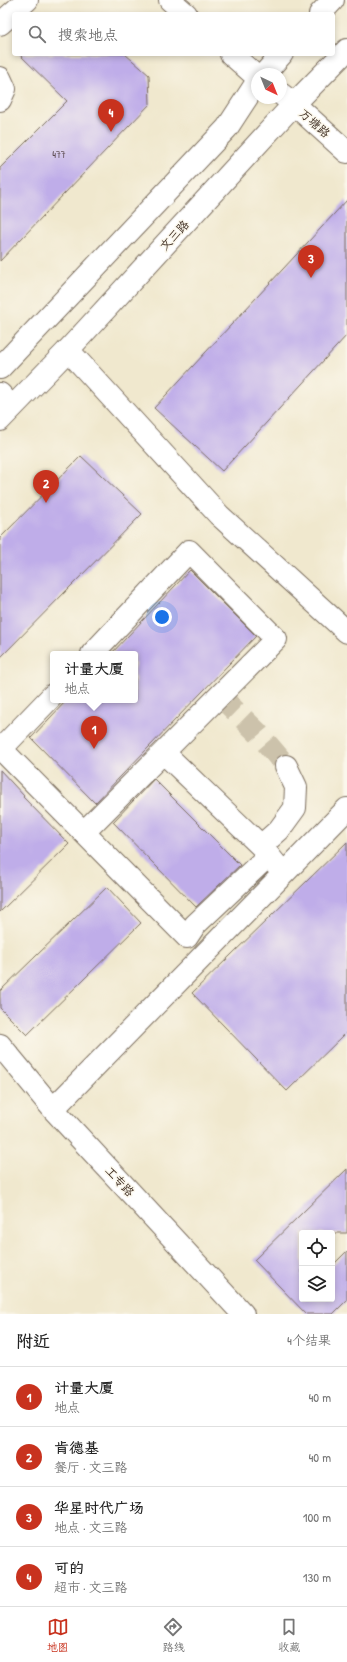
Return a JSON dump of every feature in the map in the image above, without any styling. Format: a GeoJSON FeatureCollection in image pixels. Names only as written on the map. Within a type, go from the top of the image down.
{"type":"FeatureCollection","features":[{"type":"Feature","properties":{"kind":"main road"},"geometry":{"type":"LineString","coordinates":[[14,12],[27,0]]}},
{"type":"Feature","properties":{"kind":"main road"},"geometry":{"type":"LineString","coordinates":[[170,0],[184,12]]}},
{"type":"Feature","properties":{"kind":"main road"},"geometry":{"type":"LineString","coordinates":[[322,12],[332,0]]}},
{"type":"Feature","properties":{"kind":"main road"},"geometry":{"type":"LineString","coordinates":[[0,24],[12,13]]}},
{"type":"Feature","properties":{"kind":"main road","name":"文三路"},"geometry":{"type":"LineString","coordinates":[[4,407],[68,350],[288,99],[347,50]]}},
{"type":"Feature","properties":{"kind":"main road"},"geometry":{"type":"LineString","coordinates":[[233,56],[251,72]]}},
{"type":"Feature","properties":{"kind":"main road"},"geometry":{"type":"LineString","coordinates":[[269,68],[280,56]]}},
{"type":"Feature","properties":{"kind":"main road"},"geometry":{"type":"LineString","coordinates":[[0,78],[5,89],[0,100]]}},
{"type":"Feature","properties":{"kind":"main road"},"geometry":{"type":"LineString","coordinates":[[0,368],[227,128],[251,91]]}},
{"type":"Feature","properties":{"kind":"main road","name":"万塘路"},"geometry":{"type":"LineString","coordinates":[[288,99],[347,152]]}},
{"type":"Feature","properties":{"kind":"main road"},"geometry":{"type":"LineString","coordinates":[[68,350],[219,515],[347,632]]}},
{"type":"Feature","properties":{"kind":"main road"},"geometry":{"type":"LineString","coordinates":[[84,832],[276,639],[189,551],[95,651]]}},
{"type":"Feature","properties":{"kind":"main road"},"geometry":{"type":"LineString","coordinates":[[50,698],[2,749],[187,937],[195,925],[264,851],[295,808],[296,787],[286,766]]}},
{"type":"Feature","properties":{"kind":"main road"},"geometry":{"type":"LineString","coordinates":[[164,753],[264,851],[283,872]]}},
{"type":"Feature","properties":{"kind":"main road"},"geometry":{"type":"LineString","coordinates":[[53,1109],[283,872],[347,809]]}},
{"type":"Feature","properties":{"kind":"main road"},"geometry":{"type":"LineString","coordinates":[[123,852],[195,925]]}},
{"type":"Feature","properties":{"kind":"main road","name":"工专路"},"geometry":{"type":"LineString","coordinates":[[0,1045],[53,1109],[243,1314]]}},
{"type":"Feature","properties":{"kind":"building"},"geometry":{"type":"Polygon","coordinates":[[[21,56],[127,56],[149,75],[150,104],[0,261],[0,168],[67,101],[21,56]]]}},
{"type":"Feature","properties":{"kind":"building"},"geometry":{"type":"Polygon","coordinates":[[[347,200],[347,335],[222,471],[154,408],[347,200]]]}},
{"type":"Feature","properties":{"kind":"building"},"geometry":{"type":"Polygon","coordinates":[[[81,456],[142,514],[0,658],[0,538],[81,456]]]}},
{"type":"Feature","properties":{"kind":"building"},"geometry":{"type":"Polygon","coordinates":[[[190,570],[256,636],[95,803],[31,738],[64,703],[138,703],[138,651],[114,651],[190,570]]]}},
{"type":"Feature","properties":{"kind":"building"},"geometry":{"type":"Polygon","coordinates":[[[0,770],[24,796],[23,797],[69,844],[0,912],[0,770]]]}},
{"type":"Feature","properties":{"kind":"building"},"geometry":{"type":"Polygon","coordinates":[[[154,779],[240,865],[196,907],[113,822],[154,779]]]}},
{"type":"Feature","properties":{"kind":"building"},"geometry":{"type":"Polygon","coordinates":[[[347,842],[347,1032],[287,1091],[192,993],[347,842]]]}},
{"type":"Feature","properties":{"kind":"building"},"geometry":{"type":"Polygon","coordinates":[[[107,887],[141,923],[27,1035],[0,1008],[0,991],[107,887]]]}},
{"type":"Feature","properties":{"kind":"building"},"geometry":{"type":"Polygon","coordinates":[[[347,1169],[347,1233],[335,1233],[335,1230],[299,1230],[299,1302],[335,1302],[335,1263],[347,1251],[347,1300],[333,1314],[306,1314],[254,1260],[347,1169]]]}},
{"type":"Feature","properties":{"kind":"tunnel"},"geometry":{"type":"LineString","coordinates":[[220,696],[258,733],[286,766]]}},
{"type":"Feature","properties":{"kind":"place","name":"可的"},"geometry":{"type":"Point","coordinates":[111,132]}},
{"type":"Feature","properties":{"kind":"place","name":"华星时代广场"},"geometry":{"type":"Point","coordinates":[311,278]}},
{"type":"Feature","properties":{"kind":"place","name":"肯德基"},"geometry":{"type":"Point","coordinates":[46,503]}},
{"type":"Feature","properties":{"kind":"place","name":"计量大厦"},"geometry":{"type":"Point","coordinates":[94,749]}}]}
